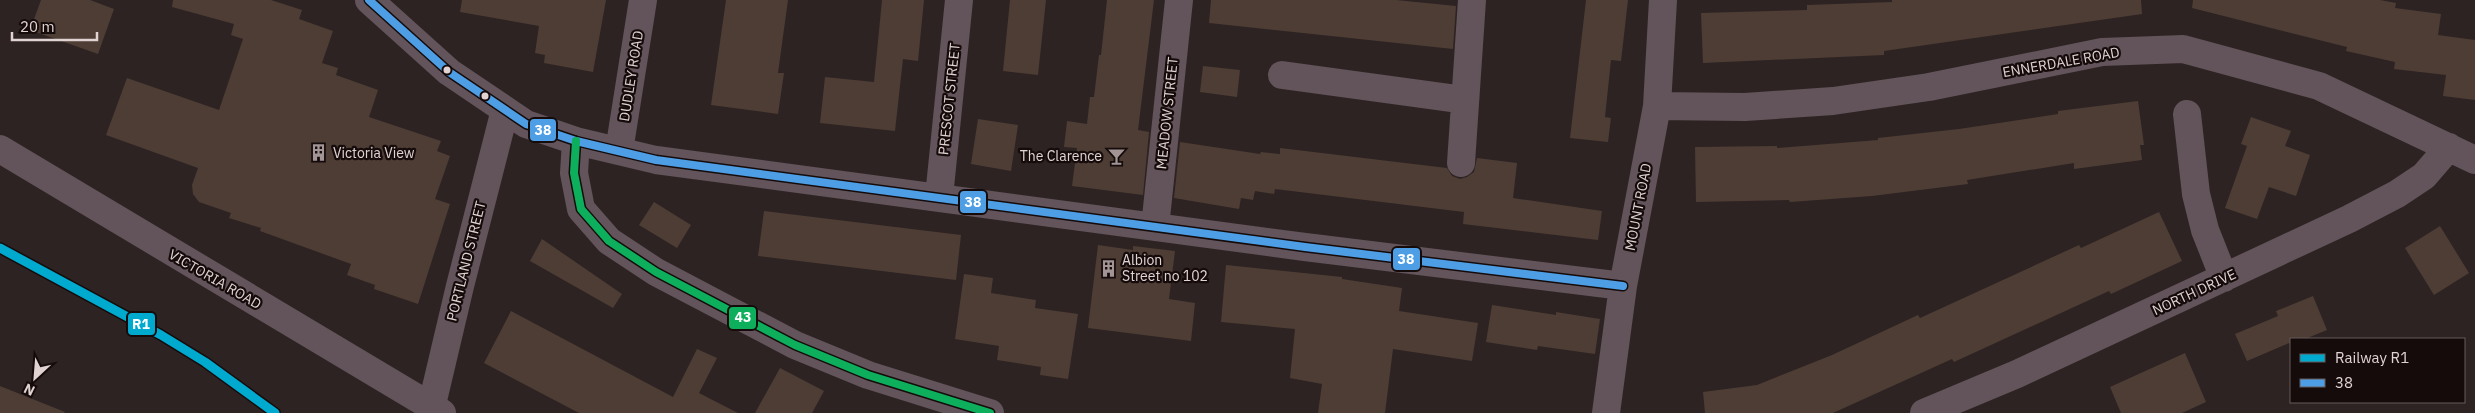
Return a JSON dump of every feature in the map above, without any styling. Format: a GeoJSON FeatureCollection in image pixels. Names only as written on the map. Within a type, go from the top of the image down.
{"type":"FeatureCollection","features":[{"type":"Feature","properties":{"kind":"street"},"geometry":{"type":"LineString","coordinates":[[369,0],[449,72],[526,124],[576,141],[656,160],[1305,248],[1624,286]]}},
{"type":"Feature","properties":{"kind":"street","name":"DUDLEY ROAD"},"geometry":{"type":"LineString","coordinates":[[620,151],[643,0]]}},
{"type":"Feature","properties":{"kind":"street","name":"PRESCOT STREET"},"geometry":{"type":"LineString","coordinates":[[939,198],[959,0]]}},
{"type":"Feature","properties":{"kind":"street","name":"MEADOW STREET"},"geometry":{"type":"LineString","coordinates":[[1155,227],[1180,0]]}},
{"type":"Feature","properties":{"kind":"street"},"geometry":{"type":"LineString","coordinates":[[1460,163],[1472,0]]}},
{"type":"Feature","properties":{"kind":"street","name":"MOUNT ROAD"},"geometry":{"type":"LineString","coordinates":[[1606,413],[1624,286],[1657,106],[1663,0]]}},
{"type":"Feature","properties":{"kind":"street","name":"ENNERDALE ROAD"},"geometry":{"type":"LineString","coordinates":[[1657,106],[1745,107],[1833,101],[1929,87],[2102,52],[2183,48],[2319,86],[2475,160]]}},
{"type":"Feature","properties":{"kind":"street"},"geometry":{"type":"LineString","coordinates":[[1282,76],[1465,100]]}},
{"type":"Feature","properties":{"kind":"street","name":"PORTLAND STREET"},"geometry":{"type":"LineString","coordinates":[[434,411],[460,286],[505,110]]}},
{"type":"Feature","properties":{"kind":"street"},"geometry":{"type":"LineString","coordinates":[[2187,114],[2196,194],[2205,230],[2224,278]]}},
{"type":"Feature","properties":{"kind":"street"},"geometry":{"type":"LineString","coordinates":[[576,141],[574,173],[581,210],[609,241],[656,272],[795,346],[868,375],[990,413]]}},
{"type":"Feature","properties":{"kind":"street","name":"NORTH DRIVE"},"geometry":{"type":"LineString","coordinates":[[1924,413],[2017,374],[2349,220],[2397,194],[2424,176],[2449,147]]}},
{"type":"Feature","properties":{"kind":"street","name":"VICTORIA ROAD"},"geometry":{"type":"LineString","coordinates":[[0,149],[434,411]]}},
{"type":"Feature","properties":{"kind":"building"},"geometry":{"type":"Polygon","coordinates":[[[41,0],[90,0],[114,9],[98,54],[30,30],[41,0]]]}},
{"type":"Feature","properties":{"kind":"building","name":"Victoria View"},"geometry":{"type":"Polygon","coordinates":[[[173,0],[271,0],[302,10],[299,19],[333,31],[322,63],[338,68],[336,75],[378,90],[369,117],[441,141],[437,151],[450,156],[435,199],[450,204],[418,304],[374,289],[375,285],[347,275],[351,264],[260,231],[261,228],[229,218],[231,213],[199,202],[193,194],[192,185],[198,168],[106,135],[127,78],[219,110],[243,39],[231,35],[234,24],[172,7],[173,0]]]}},
{"type":"Feature","properties":{"kind":"building"},"geometry":{"type":"Polygon","coordinates":[[[462,0],[606,0],[593,72],[544,63],[545,55],[535,53],[539,26],[460,12],[462,0]]]}},
{"type":"Feature","properties":{"kind":"building"},"geometry":{"type":"Polygon","coordinates":[[[726,0],[788,0],[778,73],[784,73],[778,114],[711,105],[726,0]]]}},
{"type":"Feature","properties":{"kind":"building"},"geometry":{"type":"Polygon","coordinates":[[[882,0],[924,0],[918,61],[903,59],[895,131],[820,123],[825,77],[874,82],[882,0]]]}},
{"type":"Feature","properties":{"kind":"building"},"geometry":{"type":"Polygon","coordinates":[[[1010,0],[1046,0],[1038,75],[1003,71],[1010,0]]]}},
{"type":"Feature","properties":{"kind":"building"},"geometry":{"type":"Polygon","coordinates":[[[1107,0],[1154,0],[1138,130],[1149,132],[1143,195],[1072,186],[1077,148],[1064,147],[1067,121],[1087,124],[1090,97],[1094,97],[1099,55],[1101,55],[1107,0]]]}},
{"type":"Feature","properties":{"kind":"building"},"geometry":{"type":"Polygon","coordinates":[[[1211,0],[1396,0],[1456,6],[1453,49],[1209,23],[1211,0]]]}},
{"type":"Feature","properties":{"kind":"building"},"geometry":{"type":"Polygon","coordinates":[[[1586,0],[1628,0],[1621,61],[1611,60],[1605,117],[1611,118],[1608,142],[1570,138],[1586,0]]]}},
{"type":"Feature","properties":{"kind":"building"},"geometry":{"type":"Polygon","coordinates":[[[1892,0],[2141,0],[2142,14],[1884,51],[1884,55],[1703,63],[1701,13],[1807,10],[1807,5],[1892,2],[1892,0]]]}},
{"type":"Feature","properties":{"kind":"building"},"geometry":{"type":"Polygon","coordinates":[[[2193,0],[2380,0],[2396,3],[2395,8],[2441,14],[2438,35],[2475,40],[2475,100],[2443,96],[2446,75],[2394,69],[2395,62],[2346,51],[2347,47],[2192,8],[2193,0]]]}},
{"type":"Feature","properties":{"kind":"building"},"geometry":{"type":"Polygon","coordinates":[[[1203,66],[1240,70],[1237,97],[1200,92],[1203,66]]]}},
{"type":"Feature","properties":{"kind":"building"},"geometry":{"type":"Polygon","coordinates":[[[2138,101],[2144,145],[2140,145],[2142,160],[2074,169],[2074,163],[1967,180],[1968,184],[1872,196],[1790,202],[1789,200],[1696,202],[1695,147],[1777,146],[1777,148],[1878,140],[1878,138],[1959,129],[2058,114],[2058,111],[2138,101]]]}},
{"type":"Feature","properties":{"kind":"building"},"geometry":{"type":"Polygon","coordinates":[[[2251,117],[2291,131],[2285,146],[2310,155],[2296,196],[2269,187],[2257,219],[2225,208],[2247,146],[2241,144],[2251,117]]]}},
{"type":"Feature","properties":{"kind":"building"},"geometry":{"type":"Polygon","coordinates":[[[978,119],[1018,125],[1011,171],[971,164],[978,119]]]}},
{"type":"Feature","properties":{"kind":"building"},"geometry":{"type":"Polygon","coordinates":[[[1180,142],[1260,154],[1261,152],[1280,154],[1280,148],[1447,168],[1452,176],[1460,179],[1474,172],[1477,158],[1517,163],[1513,198],[1602,211],[1598,240],[1463,224],[1464,212],[1275,189],[1274,194],[1255,191],[1253,200],[1241,198],[1239,209],[1174,198],[1180,142]]]}},
{"type":"Feature","properties":{"kind":"building"},"geometry":{"type":"Polygon","coordinates":[[[654,202],[691,225],[677,248],[639,225],[654,202]]]}},
{"type":"Feature","properties":{"kind":"building"},"geometry":{"type":"Polygon","coordinates":[[[764,211],[961,235],[956,280],[758,256],[764,211]]]}},
{"type":"Feature","properties":{"kind":"building"},"geometry":{"type":"Polygon","coordinates":[[[2159,212],[2182,261],[2111,294],[2109,291],[1954,362],[1952,359],[1833,413],[1705,413],[1703,392],[1757,385],[1832,355],[1918,315],[1920,318],[2079,245],[2081,248],[2159,212]]]}},
{"type":"Feature","properties":{"kind":"building"},"geometry":{"type":"Polygon","coordinates":[[[2440,226],[2469,273],[2434,295],[2405,248],[2440,226]]]}},
{"type":"Feature","properties":{"kind":"building"},"geometry":{"type":"Polygon","coordinates":[[[542,239],[622,294],[613,308],[530,261],[542,239]]]}},
{"type":"Feature","properties":{"kind":"building"},"geometry":{"type":"Polygon","coordinates":[[[1098,245],[1133,250],[1133,246],[1175,251],[1169,299],[1195,303],[1191,341],[1088,328],[1098,245]]]}},
{"type":"Feature","properties":{"kind":"building"},"geometry":{"type":"Polygon","coordinates":[[[1226,265],[1342,277],[1342,279],[1402,288],[1399,311],[1478,323],[1472,361],[1393,349],[1385,413],[1318,413],[1322,384],[1290,378],[1295,329],[1221,322],[1226,265]]]}},
{"type":"Feature","properties":{"kind":"building"},"geometry":{"type":"Polygon","coordinates":[[[964,274],[993,278],[991,293],[1036,300],[1035,308],[1078,314],[1068,379],[1040,375],[1041,367],[997,360],[999,346],[955,339],[964,274]]]}},
{"type":"Feature","properties":{"kind":"building"},"geometry":{"type":"Polygon","coordinates":[[[2313,296],[2327,330],[2307,338],[2290,338],[2290,344],[2247,361],[2235,334],[2278,316],[2276,311],[2313,296]]]}},
{"type":"Feature","properties":{"kind":"building"},"geometry":{"type":"Polygon","coordinates":[[[1492,305],[1556,315],[1556,312],[1600,319],[1595,354],[1538,346],[1537,350],[1486,342],[1492,305]]]}},
{"type":"Feature","properties":{"kind":"building"},"geometry":{"type":"Polygon","coordinates":[[[511,311],[673,397],[697,349],[717,358],[699,393],[738,413],[579,413],[484,363],[511,311]]]}},
{"type":"Feature","properties":{"kind":"building"},"geometry":{"type":"Polygon","coordinates":[[[2185,353],[2206,402],[2182,413],[2121,413],[2110,387],[2185,353]]]}},
{"type":"Feature","properties":{"kind":"building"},"geometry":{"type":"Polygon","coordinates":[[[780,368],[824,391],[812,413],[755,413],[780,368]]]}},
{"type":"Feature","properties":{"kind":"building"},"geometry":{"type":"Polygon","coordinates":[[[0,386],[65,412],[0,413],[0,386]]]}},
{"type":"Feature","properties":{"kind":"rail line","name":"R1"},"geometry":{"type":"LineString","coordinates":[[0,248],[161,335],[205,362],[275,413]]}},
{"type":"Feature","properties":{"kind":"transit line","name":"38"},"geometry":{"type":"LineString","coordinates":[[369,0],[449,72],[526,124],[576,141],[656,160],[1305,247],[1623,286]]}},
{"type":"Feature","properties":{"kind":"transit line","name":"43"},"geometry":{"type":"LineString","coordinates":[[576,141],[574,173],[581,209],[609,241],[656,272],[795,345],[868,375],[990,413]]}},
{"type":"Feature","properties":{"kind":"place","name":"Victoria View"},"geometry":{"type":"Point","coordinates":[319,153]}},
{"type":"Feature","properties":{"kind":"place","name":"The Clarence"},"geometry":{"type":"Point","coordinates":[1116,156]}},
{"type":"Feature","properties":{"kind":"place","name":"Albion Street no 102"},"geometry":{"type":"Point","coordinates":[1108,268]}}]}
